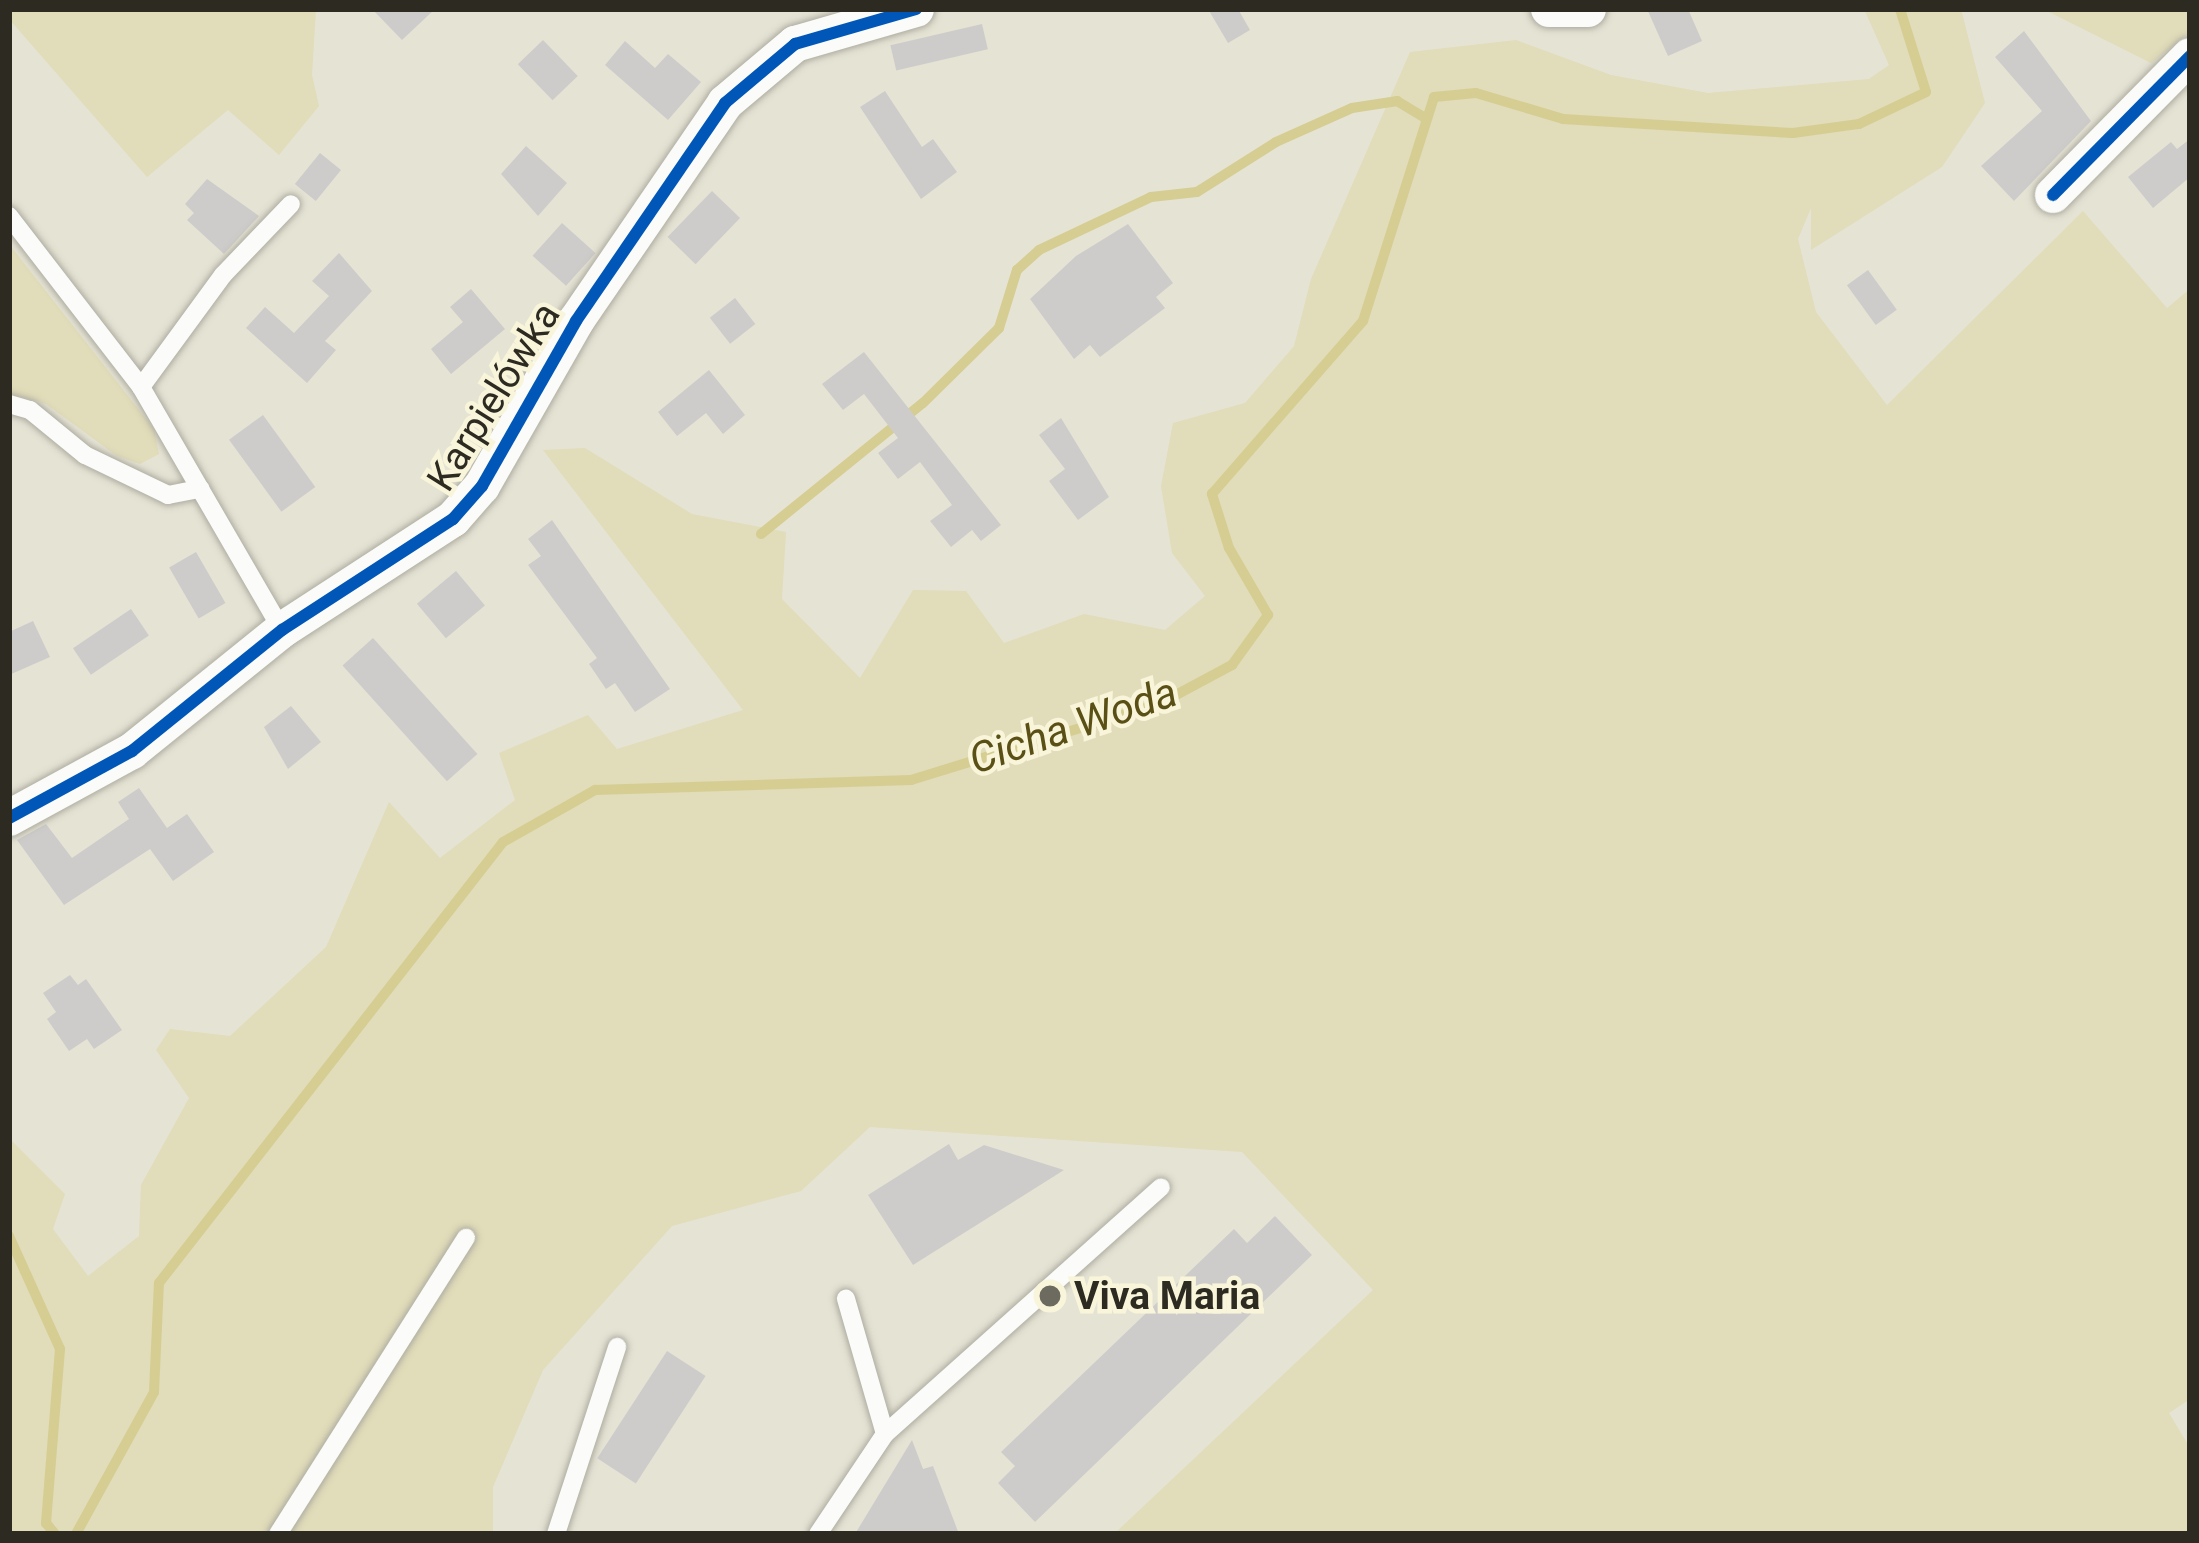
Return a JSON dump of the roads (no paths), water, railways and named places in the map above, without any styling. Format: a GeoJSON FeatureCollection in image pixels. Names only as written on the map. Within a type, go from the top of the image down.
{"type":"FeatureCollection","features":[{"type":"Feature","properties":{"kind":"street","name":"Karpielówka"},"geometry":{"type":"LineString","coordinates":[[9,818],[132,751],[282,630],[417,548],[482,486],[589,302],[702,131],[754,73],[838,27],[916,9]]}},
{"type":"Feature","properties":{"kind":"street"},"geometry":{"type":"LineString","coordinates":[[1549,9],[1588,9]]}},
{"type":"Feature","properties":{"kind":"street"},"geometry":{"type":"LineString","coordinates":[[2054,196],[2190,56]]}},
{"type":"Feature","properties":{"kind":"lane"},"geometry":{"type":"LineString","coordinates":[[141,387],[223,275],[291,204]]}},
{"type":"Feature","properties":{"kind":"lane"},"geometry":{"type":"LineString","coordinates":[[9,216],[141,387],[282,630]]}},
{"type":"Feature","properties":{"kind":"lane"},"geometry":{"type":"LineString","coordinates":[[9,404],[30,410],[86,455],[168,495],[200,489]]}},
{"type":"Feature","properties":{"kind":"lane"},"geometry":{"type":"LineString","coordinates":[[818,1534],[885,1435],[1161,1187]]}},
{"type":"Feature","properties":{"kind":"lane"},"geometry":{"type":"LineString","coordinates":[[278,1534],[466,1238]]}},
{"type":"Feature","properties":{"kind":"lane"},"geometry":{"type":"LineString","coordinates":[[846,1299],[885,1435]]}},
{"type":"Feature","properties":{"kind":"lane"},"geometry":{"type":"LineString","coordinates":[[556,1534],[617,1347]]}},
{"type":"Feature","properties":{"kind":"waterway","name":"Cicha Woda"},"geometry":{"type":"LineString","coordinates":[[76,1534],[154,1392],[159,1283],[503,842],[595,790],[911,780],[1161,703],[1232,665],[1268,615],[1229,548],[1212,494],[1363,321],[1434,97],[1476,93],[1563,119],[1793,133],[1859,124],[1926,92],[1900,9]]}},
{"type":"Feature","properties":{"kind":"waterway"},"geometry":{"type":"LineString","coordinates":[[761,534],[923,403],[999,328],[1017,270],[1039,250],[1151,197],[1197,192],[1276,142],[1352,108],[1397,101],[1424,117]]}},
{"type":"Feature","properties":{"kind":"waterway","name":"Cicha Woda"},"geometry":{"type":"LineString","coordinates":[[9,1236],[60,1349],[46,1523],[55,1534]]}},
{"type":"Feature","properties":{"kind":"place","name":"Viva Maria"},"geometry":{"type":"Point","coordinates":[1050,1296]}}]}
